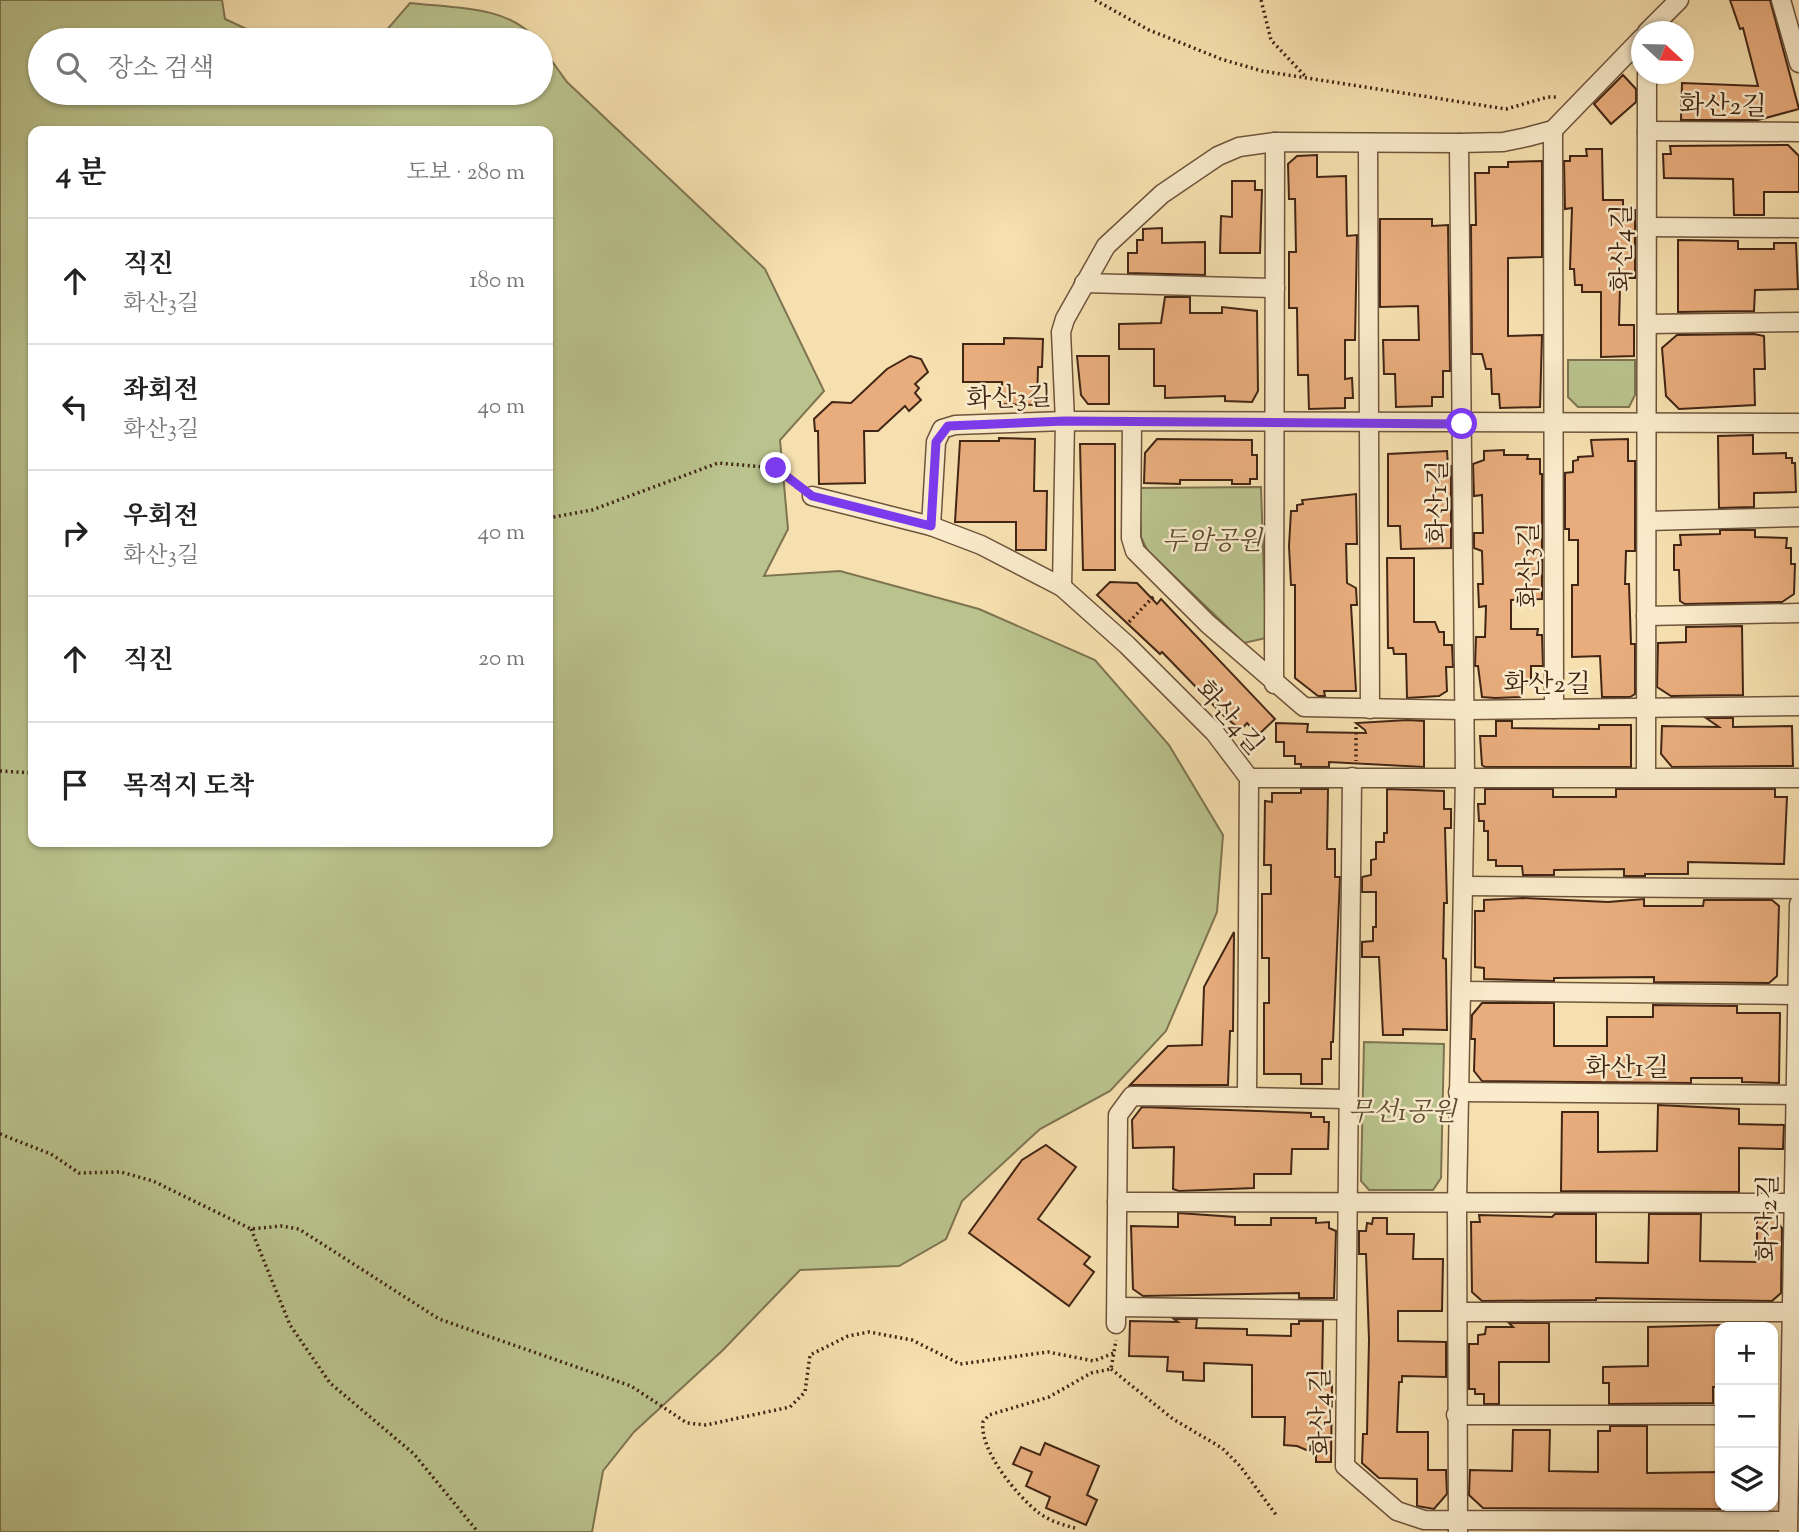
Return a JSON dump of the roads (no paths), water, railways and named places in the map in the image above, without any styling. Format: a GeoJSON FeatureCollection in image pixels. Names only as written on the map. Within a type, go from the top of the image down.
{"type":"FeatureCollection","features":[{"type":"Feature","properties":{"kind":"street"},"geometry":{"type":"LineString","coordinates":[[1658,21],[1679,0]]}},
{"type":"Feature","properties":{"kind":"street"},"geometry":{"type":"LineString","coordinates":[[1781,0],[1799,63]]}},
{"type":"Feature","properties":{"kind":"street"},"geometry":{"type":"LineString","coordinates":[[1062,587],[1065,421],[1061,332],[1084,283],[1106,246],[1180,181],[1218,156],[1239,148],[1275,142],[1503,142],[1553,130],[1631,50]]}},
{"type":"Feature","properties":{"kind":"street","name":"화산4길"},"geometry":{"type":"LineString","coordinates":[[1647,84],[1647,423]]}},
{"type":"Feature","properties":{"kind":"street"},"geometry":{"type":"LineString","coordinates":[[1553,130],[1555,422]]}},
{"type":"Feature","properties":{"kind":"street","name":"화산2길"},"geometry":{"type":"LineString","coordinates":[[1647,131],[1799,132]]}},
{"type":"Feature","properties":{"kind":"street"},"geometry":{"type":"LineString","coordinates":[[1274,684],[1275,142]]}},
{"type":"Feature","properties":{"kind":"street","name":"화산1길"},"geometry":{"type":"LineString","coordinates":[[1458,1527],[1458,1092],[1465,777],[1459,143]]}},
{"type":"Feature","properties":{"kind":"street"},"geometry":{"type":"LineString","coordinates":[[1363,709],[1369,423],[1368,144]]}},
{"type":"Feature","properties":{"kind":"street"},"geometry":{"type":"LineString","coordinates":[[1647,227],[1799,228]]}},
{"type":"Feature","properties":{"kind":"street"},"geometry":{"type":"LineString","coordinates":[[1084,283],[1275,288]]}},
{"type":"Feature","properties":{"kind":"street"},"geometry":{"type":"LineString","coordinates":[[1647,324],[1799,322]]}},
{"type":"Feature","properties":{"kind":"street","name":"화산3길"},"geometry":{"type":"LineString","coordinates":[[931,526],[936,442],[942,429],[955,425],[1065,421],[1799,423]]}},
{"type":"Feature","properties":{"kind":"street"},"geometry":{"type":"LineString","coordinates":[[1132,422],[1131,538],[1135,551],[1274,684],[1304,707],[1464,710]]}},
{"type":"Feature","properties":{"kind":"street","name":"화산3길"},"geometry":{"type":"LineString","coordinates":[[1554,709],[1555,422]]}},
{"type":"Feature","properties":{"kind":"street"},"geometry":{"type":"LineString","coordinates":[[1646,777],[1647,423]]}},
{"type":"Feature","properties":{"kind":"street"},"geometry":{"type":"LineString","coordinates":[[812,496],[931,526]]}},
{"type":"Feature","properties":{"kind":"street"},"geometry":{"type":"LineString","coordinates":[[1647,522],[1799,517]]}},
{"type":"Feature","properties":{"kind":"street","name":"화산4길"},"geometry":{"type":"LineString","coordinates":[[931,526],[981,545],[1062,587],[1116,635],[1215,733],[1249,778],[1247,1097]]}},
{"type":"Feature","properties":{"kind":"street"},"geometry":{"type":"LineString","coordinates":[[1646,616],[1799,613]]}},
{"type":"Feature","properties":{"kind":"street","name":"화산2길"},"geometry":{"type":"LineString","coordinates":[[1464,710],[1799,706]]}},
{"type":"Feature","properties":{"kind":"street","name":"화산4길"},"geometry":{"type":"LineString","coordinates":[[1354,777],[1345,1466],[1407,1517],[1458,1527]]}},
{"type":"Feature","properties":{"kind":"street"},"geometry":{"type":"LineString","coordinates":[[1249,778],[1799,778]]}},
{"type":"Feature","properties":{"kind":"street"},"geometry":{"type":"LineString","coordinates":[[1464,886],[1799,889]]}},
{"type":"Feature","properties":{"kind":"street","name":"화산2길"},"geometry":{"type":"LineString","coordinates":[[1788,1526],[1781,1415],[1792,1312],[1796,1203],[1799,904]]}},
{"type":"Feature","properties":{"kind":"street"},"geometry":{"type":"LineString","coordinates":[[1462,991],[1797,995]]}},
{"type":"Feature","properties":{"kind":"street","name":"화산1길"},"geometry":{"type":"LineString","coordinates":[[1458,1092],[1796,1095]]}},
{"type":"Feature","properties":{"kind":"street"},"geometry":{"type":"LineString","coordinates":[[1345,1310],[1116,1315],[1118,1115],[1132,1096],[1348,1099]]}},
{"type":"Feature","properties":{"kind":"street"},"geometry":{"type":"LineString","coordinates":[[1118,1202],[1796,1203]]}},
{"type":"Feature","properties":{"kind":"street"},"geometry":{"type":"LineString","coordinates":[[1458,1312],[1792,1312]]}},
{"type":"Feature","properties":{"kind":"street"},"geometry":{"type":"LineString","coordinates":[[1456,1415],[1715,1415]]}},
{"type":"Feature","properties":{"kind":"street"},"geometry":{"type":"LineString","coordinates":[[1458,1527],[1788,1526]]}},
{"type":"Feature","properties":{"kind":"park label","name":"두암공원"},"geometry":{"type":"Point","coordinates":[1212,540]}},
{"type":"Feature","properties":{"kind":"park label","name":"무선1공원"},"geometry":{"type":"Point","coordinates":[1402,1111]}}]}
